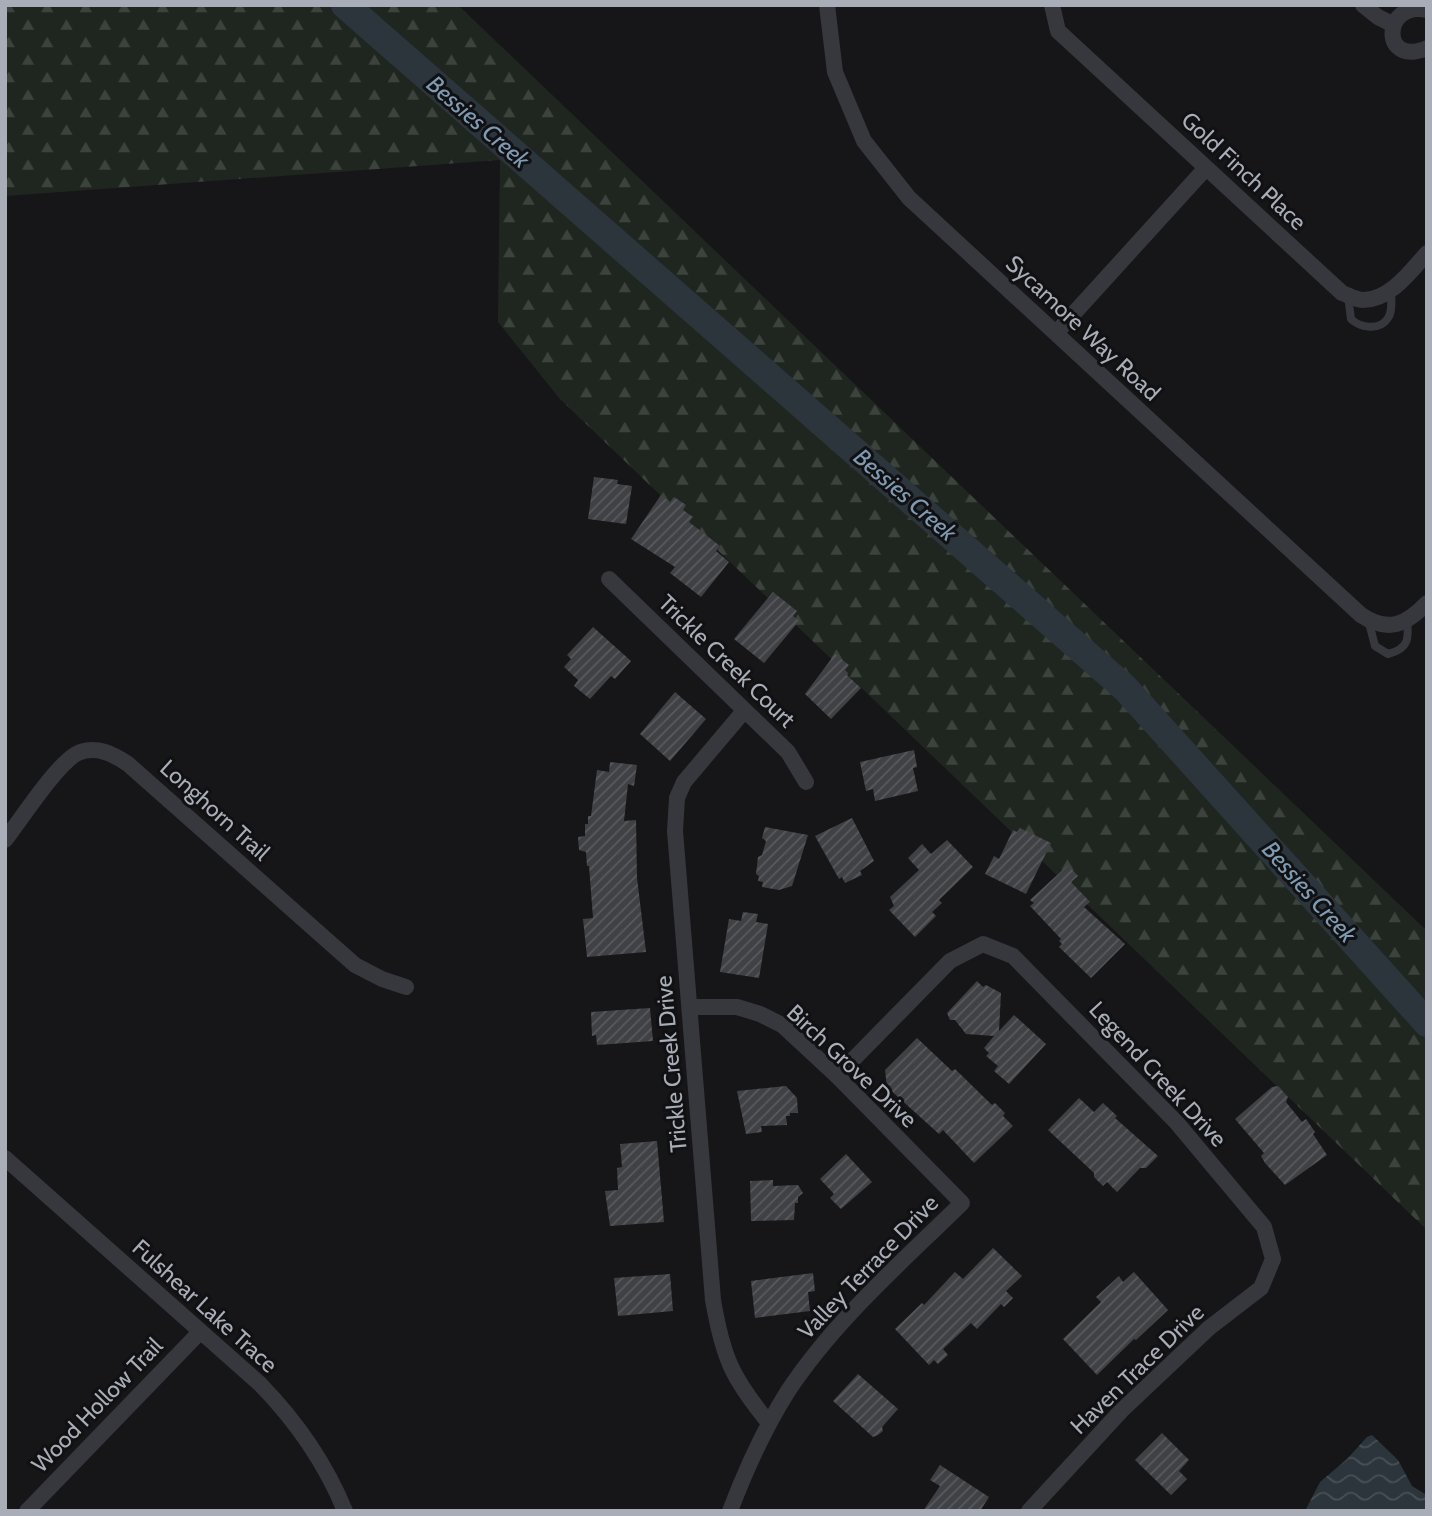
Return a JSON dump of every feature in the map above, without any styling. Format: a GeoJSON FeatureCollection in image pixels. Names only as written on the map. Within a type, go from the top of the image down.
{"type":"FeatureCollection","features":[{"type":"Feature","properties":{"kind":"street","name":"Sycamore Way Road"},"geometry":{"type":"LineString","coordinates":[[827,5],[835,72],[864,141],[909,198],[1350,606],[1376,624],[1390,625],[1407,620]]}},
{"type":"Feature","properties":{"kind":"street","name":"Gold Finch Place"},"geometry":{"type":"LineString","coordinates":[[1052,5],[1058,31],[1342,293],[1348,295]]}},
{"type":"Feature","properties":{"kind":"street"},"geometry":{"type":"LineString","coordinates":[[1363,5],[1392,24]]}},
{"type":"Feature","properties":{"kind":"street"},"geometry":{"type":"LineString","coordinates":[[1427,10],[1414,6],[1406,8],[1392,24],[1392,32],[1398,45],[1411,52],[1427,48]]}},
{"type":"Feature","properties":{"kind":"street"},"geometry":{"type":"LineString","coordinates":[[1056,334],[1206,168]]}},
{"type":"Feature","properties":{"kind":"street"},"geometry":{"type":"LineString","coordinates":[[1348,295],[1363,300],[1382,295],[1402,280],[1427,253]]}},
{"type":"Feature","properties":{"kind":"street","name":"Trickle Creek Court"},"geometry":{"type":"LineString","coordinates":[[609,579],[788,752],[806,782]]}},
{"type":"Feature","properties":{"kind":"street"},"geometry":{"type":"LineString","coordinates":[[1407,620],[1427,603]]}},
{"type":"Feature","properties":{"kind":"street","name":"Trickle Creek Drive"},"geometry":{"type":"LineString","coordinates":[[744,711],[684,782],[677,797],[674,831],[717,1325],[723,1349],[737,1382],[769,1423]]}},
{"type":"Feature","properties":{"kind":"street","name":"Longhorn Trail"},"geometry":{"type":"LineString","coordinates":[[5,840],[65,763],[78,753],[94,750],[113,753],[355,965],[382,979],[406,986]]}},
{"type":"Feature","properties":{"kind":"street","name":"Legend Creek Drive"},"geometry":{"type":"LineString","coordinates":[[837,1076],[950,961],[983,944],[1013,956],[1177,1123],[1264,1227],[1273,1259]]}},
{"type":"Feature","properties":{"kind":"street","name":"Birch Grove Drive"},"geometry":{"type":"LineString","coordinates":[[690,1007],[737,1007],[782,1025],[837,1076],[962,1203]]}},
{"type":"Feature","properties":{"kind":"street","name":"Fulshear Lake Trace"},"geometry":{"type":"LineString","coordinates":[[5,1158],[282,1407],[317,1455],[345,1511]]}},
{"type":"Feature","properties":{"kind":"street","name":"Valley Terrace Drive"},"geometry":{"type":"LineString","coordinates":[[730,1511],[745,1471],[789,1389],[850,1313],[962,1203]]}},
{"type":"Feature","properties":{"kind":"street","name":"Haven Trace Drive"},"geometry":{"type":"LineString","coordinates":[[1028,1511],[1121,1411],[1209,1328],[1261,1288],[1273,1259]]}},
{"type":"Feature","properties":{"kind":"street","name":"Wood Hollow Trail"},"geometry":{"type":"LineString","coordinates":[[27,1511],[200,1332]]}},
{"type":"Feature","properties":{"kind":"lane"},"geometry":{"type":"LineString","coordinates":[[1348,295],[1350,319],[1365,326],[1374,326],[1381,325],[1387,319],[1391,289]]}},
{"type":"Feature","properties":{"kind":"lane"},"geometry":{"type":"LineString","coordinates":[[1368,619],[1375,646],[1388,654],[1402,649],[1407,642],[1407,620]]}},
{"type":"Feature","properties":{"kind":"green space"},"geometry":{"type":"Polygon","coordinates":[[[5,5],[458,5],[1427,931],[1427,1230],[560,399],[498,322],[500,160],[5,196],[5,5]]]}},
{"type":"Feature","properties":{"kind":"water"},"geometry":{"type":"Polygon","coordinates":[[[1372,1435],[1398,1460],[1412,1486],[1425,1494],[1426,1511],[1305,1511],[1320,1482],[1372,1435]]]}},
{"type":"Feature","properties":{"kind":"building"},"geometry":{"type":"Polygon","coordinates":[[[594,477],[618,480],[617,484],[632,486],[626,524],[588,519],[594,477]]]}},
{"type":"Feature","properties":{"kind":"building"},"geometry":{"type":"Polygon","coordinates":[[[661,495],[670,502],[674,497],[686,505],[683,510],[693,517],[689,522],[720,546],[716,551],[729,562],[701,597],[670,573],[675,567],[631,539],[661,495]]]}},
{"type":"Feature","properties":{"kind":"building"},"geometry":{"type":"Polygon","coordinates":[[[773,592],[797,611],[793,616],[799,621],[764,663],[734,639],[773,592]]]}},
{"type":"Feature","properties":{"kind":"building"},"geometry":{"type":"Polygon","coordinates":[[[593,627],[631,661],[615,679],[611,676],[590,699],[574,686],[578,680],[564,667],[571,659],[567,655],[593,627]]]}},
{"type":"Feature","properties":{"kind":"building"},"geometry":{"type":"Polygon","coordinates":[[[835,654],[849,665],[845,670],[847,675],[861,688],[831,719],[805,694],[835,654]]]}},
{"type":"Feature","properties":{"kind":"building"},"geometry":{"type":"Polygon","coordinates":[[[675,692],[706,719],[670,761],[640,734],[675,692]]]}},
{"type":"Feature","properties":{"kind":"building"},"geometry":{"type":"Polygon","coordinates":[[[914,750],[917,767],[913,768],[918,791],[875,801],[873,789],[866,791],[860,762],[914,750]]]}},
{"type":"Feature","properties":{"kind":"building"},"geometry":{"type":"Polygon","coordinates":[[[610,762],[637,765],[634,786],[628,784],[624,821],[636,820],[637,878],[646,952],[587,957],[583,919],[593,918],[589,866],[586,852],[579,850],[578,837],[585,836],[585,824],[588,824],[588,816],[591,816],[597,770],[609,772],[610,762]]]}},
{"type":"Feature","properties":{"kind":"building"},"geometry":{"type":"Polygon","coordinates":[[[852,818],[874,861],[860,871],[862,875],[845,883],[842,877],[839,879],[815,836],[852,818]]]}},
{"type":"Feature","properties":{"kind":"building"},"geometry":{"type":"Polygon","coordinates":[[[765,827],[808,835],[792,886],[779,890],[762,887],[763,882],[758,881],[758,857],[762,855],[766,841],[762,838],[765,827]]]}},
{"type":"Feature","properties":{"kind":"building"},"geometry":{"type":"Polygon","coordinates":[[[1020,828],[1051,843],[1026,894],[985,874],[994,856],[999,859],[1013,830],[1017,832],[1020,828]]]}},
{"type":"Feature","properties":{"kind":"building"},"geometry":{"type":"Polygon","coordinates":[[[947,840],[973,867],[939,900],[942,903],[932,912],[936,916],[915,937],[889,910],[894,906],[890,897],[919,870],[908,858],[922,844],[931,854],[947,840]]]}},
{"type":"Feature","properties":{"kind":"building"},"geometry":{"type":"Polygon","coordinates":[[[1068,865],[1078,876],[1071,882],[1090,902],[1084,907],[1125,944],[1091,978],[1059,947],[1062,944],[1059,941],[1061,939],[1030,906],[1034,903],[1030,900],[1068,865]]]}},
{"type":"Feature","properties":{"kind":"building"},"geometry":{"type":"Polygon","coordinates":[[[743,912],[758,914],[756,922],[768,924],[759,978],[720,972],[729,919],[741,921],[743,912]]]}},
{"type":"Feature","properties":{"kind":"building"},"geometry":{"type":"Polygon","coordinates":[[[977,981],[983,987],[986,985],[1001,993],[999,1031],[1014,1015],[1046,1044],[1009,1084],[994,1071],[998,1066],[986,1056],[989,1053],[984,1048],[994,1036],[966,1034],[955,1020],[950,1020],[947,1013],[977,981]]]}},
{"type":"Feature","properties":{"kind":"building"},"geometry":{"type":"Polygon","coordinates":[[[650,1008],[653,1041],[597,1045],[596,1035],[592,1036],[591,1012],[650,1008]]]}},
{"type":"Feature","properties":{"kind":"building"},"geometry":{"type":"Polygon","coordinates":[[[917,1038],[952,1071],[955,1069],[992,1105],[995,1103],[1013,1126],[974,1163],[943,1130],[939,1134],[887,1087],[885,1070],[917,1038]]]}},
{"type":"Feature","properties":{"kind":"building"},"geometry":{"type":"Polygon","coordinates":[[[786,1086],[797,1098],[798,1113],[786,1116],[787,1125],[761,1126],[762,1132],[746,1134],[737,1091],[786,1086]]]}},
{"type":"Feature","properties":{"kind":"building"},"geometry":{"type":"Polygon","coordinates":[[[1278,1086],[1288,1097],[1286,1102],[1302,1122],[1306,1119],[1327,1155],[1285,1185],[1265,1163],[1261,1156],[1264,1153],[1235,1119],[1272,1087],[1278,1086]]]}},
{"type":"Feature","properties":{"kind":"building"},"geometry":{"type":"Polygon","coordinates":[[[1079,1098],[1094,1112],[1103,1103],[1117,1116],[1115,1118],[1158,1156],[1146,1168],[1140,1168],[1117,1192],[1107,1182],[1103,1186],[1094,1177],[1094,1173],[1048,1130],[1079,1098]]]}},
{"type":"Feature","properties":{"kind":"building"},"geometry":{"type":"Polygon","coordinates":[[[657,1141],[664,1222],[610,1226],[605,1191],[618,1190],[617,1168],[622,1167],[620,1144],[657,1141]]]}},
{"type":"Feature","properties":{"kind":"building"},"geometry":{"type":"Polygon","coordinates":[[[846,1154],[872,1182],[841,1209],[830,1198],[834,1194],[820,1179],[846,1154]]]}},
{"type":"Feature","properties":{"kind":"building"},"geometry":{"type":"Polygon","coordinates":[[[773,1180],[773,1186],[798,1185],[803,1193],[798,1197],[798,1203],[795,1203],[794,1220],[751,1221],[750,1181],[773,1180]]]}},
{"type":"Feature","properties":{"kind":"building"},"geometry":{"type":"Polygon","coordinates":[[[993,1248],[1022,1276],[1006,1291],[1013,1298],[1004,1307],[1001,1304],[977,1329],[971,1323],[943,1349],[948,1355],[938,1364],[934,1360],[929,1365],[895,1329],[922,1303],[924,1305],[955,1272],[963,1279],[993,1248]]]}},
{"type":"Feature","properties":{"kind":"building"},"geometry":{"type":"Polygon","coordinates":[[[1134,1272],[1168,1310],[1097,1375],[1063,1339],[1101,1302],[1096,1297],[1119,1276],[1123,1282],[1134,1272]]]}},
{"type":"Feature","properties":{"kind":"building"},"geometry":{"type":"Polygon","coordinates":[[[813,1273],[815,1291],[808,1292],[810,1311],[755,1318],[751,1281],[813,1273]]]}},
{"type":"Feature","properties":{"kind":"building"},"geometry":{"type":"Polygon","coordinates":[[[670,1274],[673,1311],[618,1316],[614,1278],[670,1274]]]}},
{"type":"Feature","properties":{"kind":"building"},"geometry":{"type":"Polygon","coordinates":[[[858,1374],[898,1409],[882,1427],[883,1431],[873,1437],[833,1401],[858,1374]]]}},
{"type":"Feature","properties":{"kind":"building"},"geometry":{"type":"Polygon","coordinates":[[[1162,1433],[1189,1460],[1179,1471],[1187,1479],[1171,1495],[1135,1460],[1162,1433]]]}},
{"type":"Feature","properties":{"kind":"building"},"geometry":{"type":"Polygon","coordinates":[[[940,1465],[989,1497],[980,1511],[923,1511],[940,1486],[930,1480],[940,1465]]]}},
{"type":"Feature","properties":{"kind":"waterway","name":"Bessies Creek"},"geometry":{"type":"LineString","coordinates":[[345,5],[1125,688],[1427,1023]]}}]}
